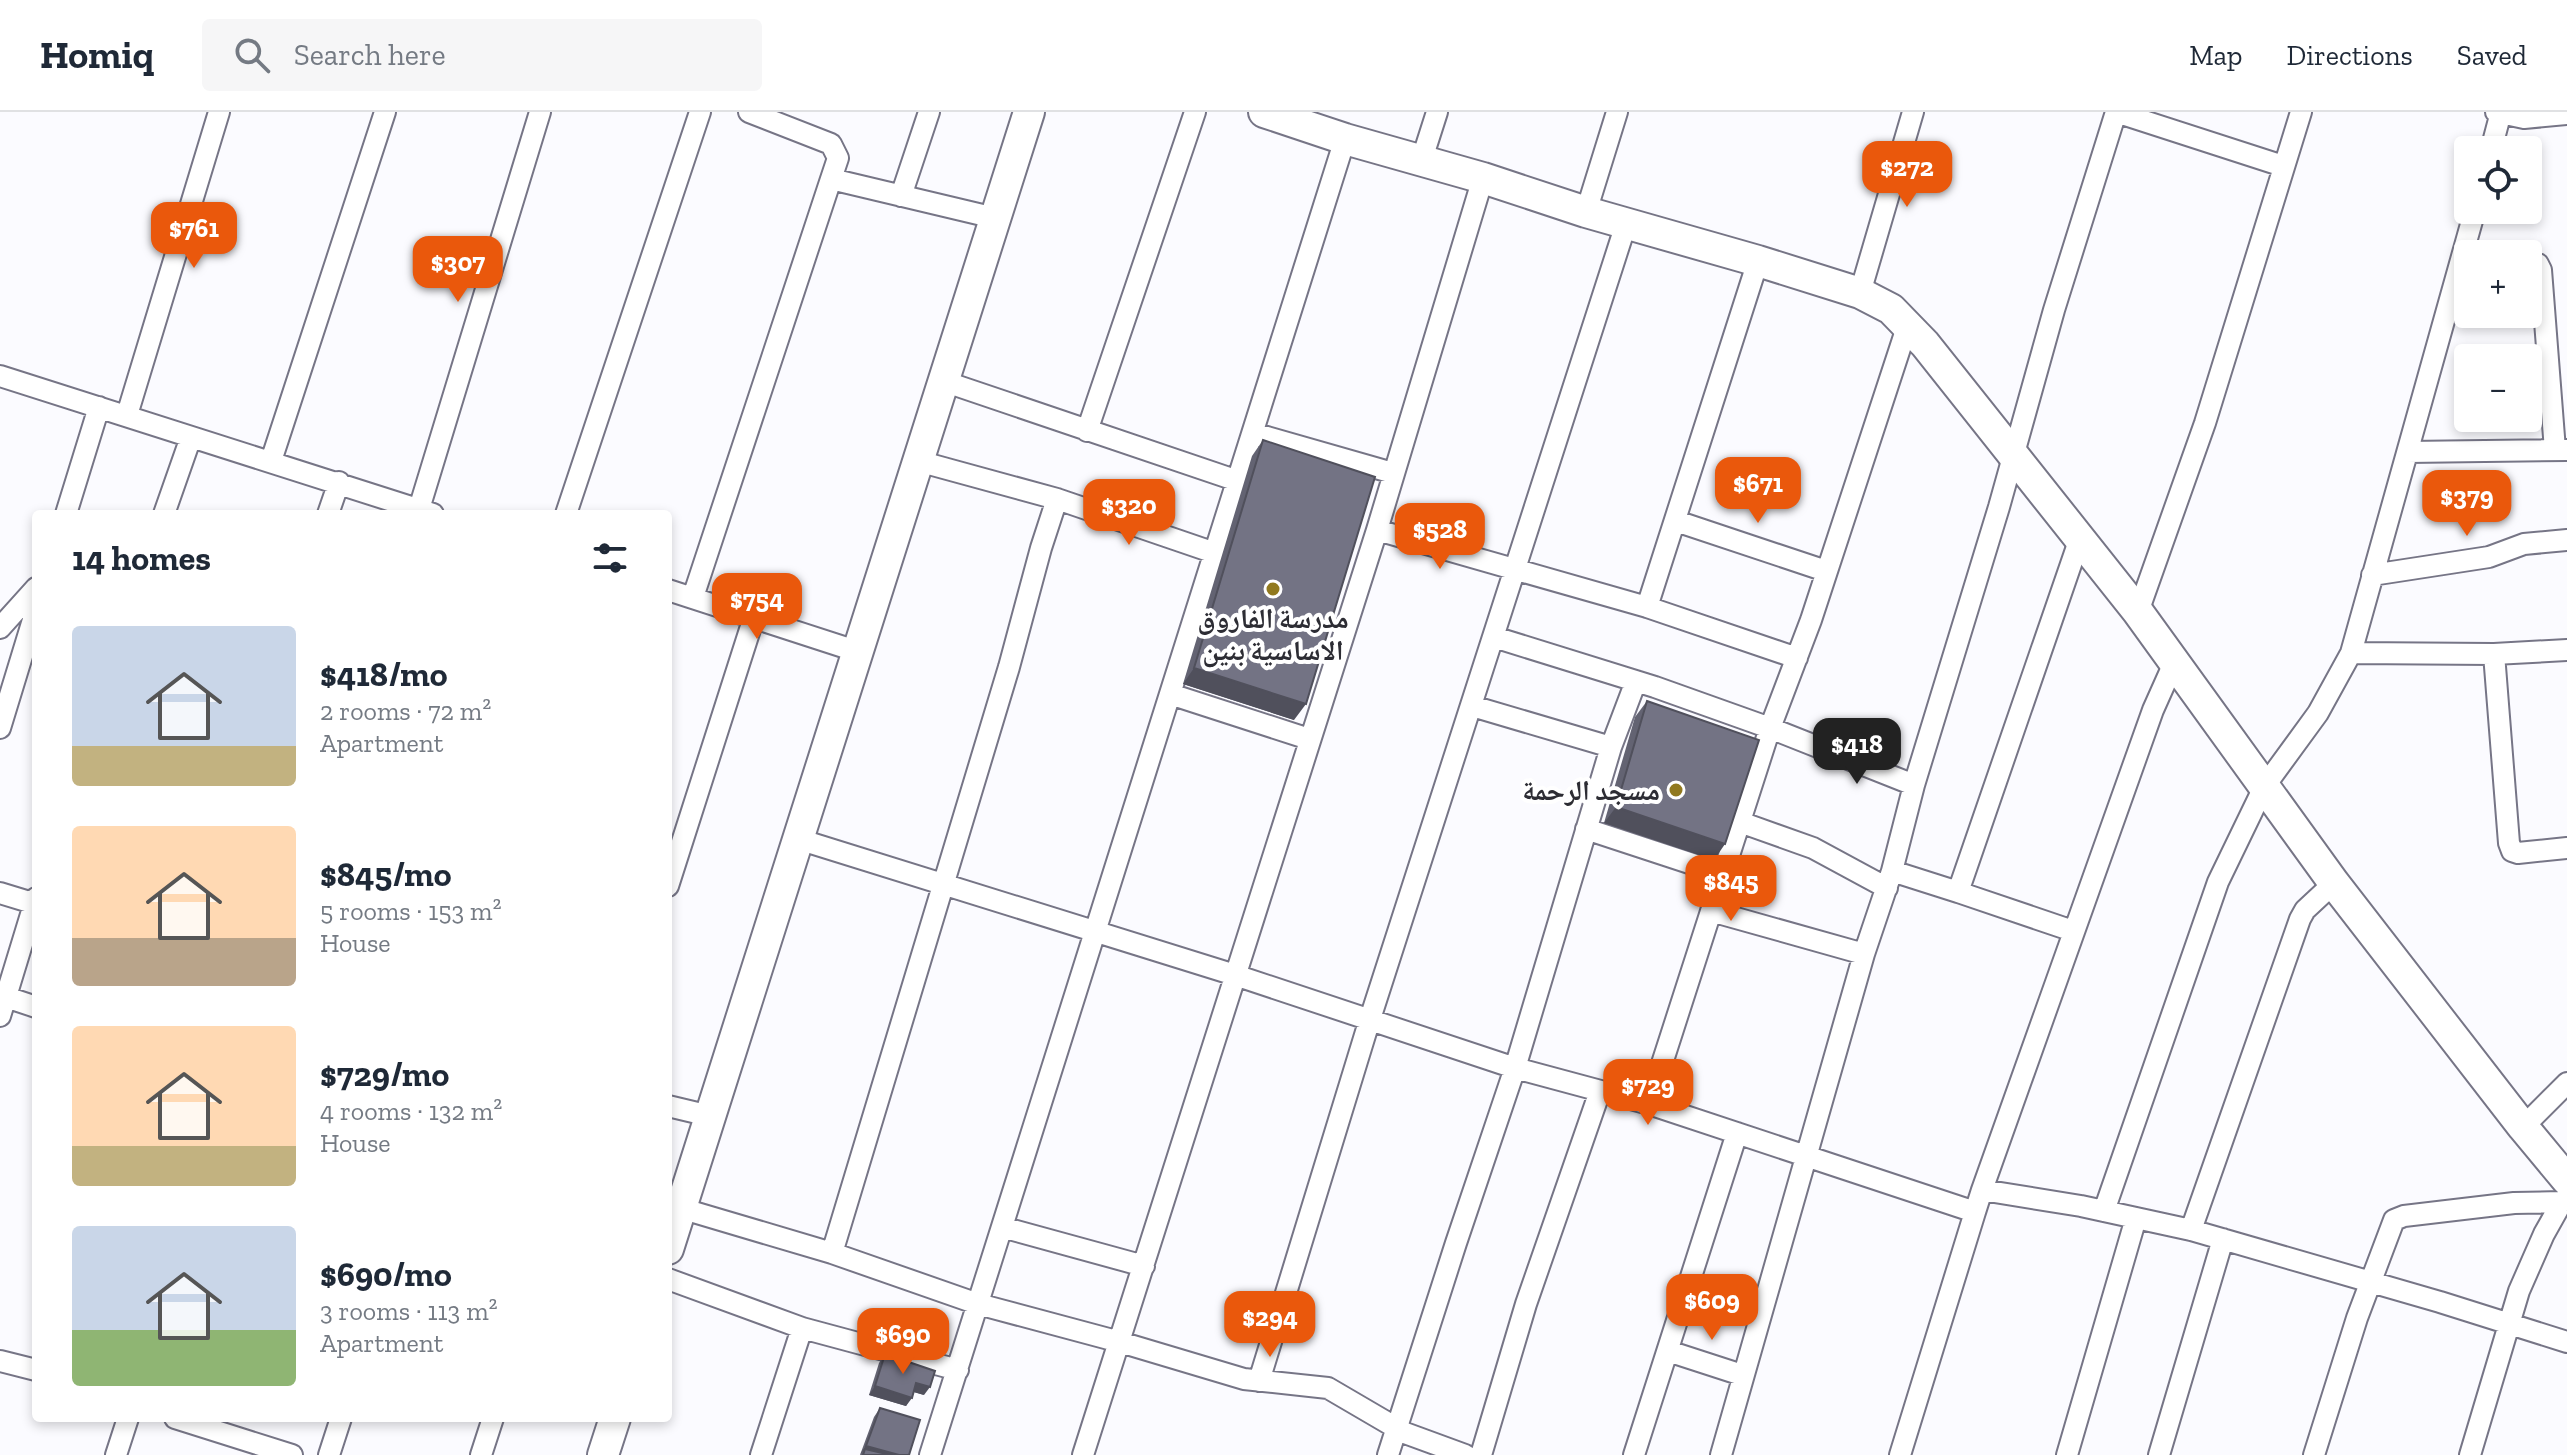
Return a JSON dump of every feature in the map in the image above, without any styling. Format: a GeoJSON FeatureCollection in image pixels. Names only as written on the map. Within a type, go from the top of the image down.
{"type":"FeatureCollection","features":[{"type":"Feature","properties":{"kind":"street"},"geometry":{"type":"LineString","coordinates":[[127,415],[219,112]]}},
{"type":"Feature","properties":{"kind":"street"},"geometry":{"type":"LineString","coordinates":[[271,461],[385,112]]}},
{"type":"Feature","properties":{"kind":"street"},"geometry":{"type":"LineString","coordinates":[[426,510],[540,112]]}},
{"type":"Feature","properties":{"kind":"street"},"geometry":{"type":"LineString","coordinates":[[567,510],[700,112]]}},
{"type":"Feature","properties":{"kind":"street"},"geometry":{"type":"LineString","coordinates":[[693,597],[838,158],[831,144],[749,112]]}},
{"type":"Feature","properties":{"kind":"street"},"geometry":{"type":"LineString","coordinates":[[901,196],[929,112]]}},
{"type":"Feature","properties":{"kind":"street"},"geometry":{"type":"LineString","coordinates":[[672,1235],[1029,112]]}},
{"type":"Feature","properties":{"kind":"street"},"geometry":{"type":"LineString","coordinates":[[1087,431],[1195,112]]}},
{"type":"Feature","properties":{"kind":"street"},"geometry":{"type":"LineString","coordinates":[[1264,112],[1860,293],[1891,309],[1908,324],[2138,612],[2334,883],[2523,1127],[2565,1193]]}},
{"type":"Feature","properties":{"kind":"street"},"geometry":{"type":"LineString","coordinates":[[1422,159],[1437,112]]}},
{"type":"Feature","properties":{"kind":"street"},"geometry":{"type":"LineString","coordinates":[[1586,212],[1617,112]]}},
{"type":"Feature","properties":{"kind":"street"},"geometry":{"type":"LineString","coordinates":[[1860,293],[1913,112]]}},
{"type":"Feature","properties":{"kind":"street"},"geometry":{"type":"LineString","coordinates":[[1721,1455],[1864,954],[1890,880],[1914,785],[2116,112],[2283,166]]}},
{"type":"Feature","properties":{"kind":"street"},"geometry":{"type":"LineString","coordinates":[[2138,612],[2205,423],[2301,112]]}},
{"type":"Feature","properties":{"kind":"street"},"geometry":{"type":"LineString","coordinates":[[2494,136],[2499,112],[2535,118],[2567,114]]}},
{"type":"Feature","properties":{"kind":"street"},"geometry":{"type":"LineString","coordinates":[[930,1455],[1345,139]]}},
{"type":"Feature","properties":{"kind":"street"},"geometry":{"type":"LineString","coordinates":[[1084,1455],[1377,530],[1483,178]]}},
{"type":"Feature","properties":{"kind":"street"},"geometry":{"type":"LineString","coordinates":[[831,179],[995,218]]}},
{"type":"Feature","properties":{"kind":"street"},"geometry":{"type":"LineString","coordinates":[[1259,1381],[1369,1022],[1626,224]]}},
{"type":"Feature","properties":{"kind":"street"},"geometry":{"type":"LineString","coordinates":[[1647,607],[1758,261]]}},
{"type":"Feature","properties":{"kind":"street"},"geometry":{"type":"LineString","coordinates":[[2408,452],[2561,450],[2542,279]]}},
{"type":"Feature","properties":{"kind":"street"},"geometry":{"type":"LineString","coordinates":[[2104,1211],[2218,882],[2264,787],[2318,713],[2351,653],[2454,299]]}},
{"type":"Feature","properties":{"kind":"street"},"geometry":{"type":"LineString","coordinates":[[1649,1104],[1770,728],[1797,658],[1908,324]]}},
{"type":"Feature","properties":{"kind":"street"},"geometry":{"type":"LineString","coordinates":[[0,376],[423,510]]}},
{"type":"Feature","properties":{"kind":"street"},"geometry":{"type":"LineString","coordinates":[[943,381],[1238,481]]}},
{"type":"Feature","properties":{"kind":"street"},"geometry":{"type":"LineString","coordinates":[[67,510],[99,407]]}},
{"type":"Feature","properties":{"kind":"street"},"geometry":{"type":"LineString","coordinates":[[1253,433],[1393,473]]}},
{"type":"Feature","properties":{"kind":"street"},"geometry":{"type":"LineString","coordinates":[[165,510],[191,437]]}},
{"type":"Feature","properties":{"kind":"street"},"geometry":{"type":"LineString","coordinates":[[918,461],[1057,499],[1215,553]]}},
{"type":"Feature","properties":{"kind":"street"},"geometry":{"type":"LineString","coordinates":[[329,510],[339,482]]}},
{"type":"Feature","properties":{"kind":"street"},"geometry":{"type":"LineString","coordinates":[[832,1253],[1057,499]]}},
{"type":"Feature","properties":{"kind":"street"},"geometry":{"type":"LineString","coordinates":[[1676,521],[1826,571]]}},
{"type":"Feature","properties":{"kind":"street"},"geometry":{"type":"LineString","coordinates":[[1377,530],[1647,607],[1797,658]]}},
{"type":"Feature","properties":{"kind":"street"},"geometry":{"type":"LineString","coordinates":[[2372,575],[2489,557],[2524,544],[2567,540]]}},
{"type":"Feature","properties":{"kind":"street"},"geometry":{"type":"LineString","coordinates":[[1958,892],[2079,541]]}},
{"type":"Feature","properties":{"kind":"street"},"geometry":{"type":"LineString","coordinates":[[672,591],[859,652]]}},
{"type":"Feature","properties":{"kind":"street"},"geometry":{"type":"LineString","coordinates":[[0,628],[32,592]]}},
{"type":"Feature","properties":{"kind":"street"},"geometry":{"type":"LineString","coordinates":[[672,873],[754,617]]}},
{"type":"Feature","properties":{"kind":"street"},"geometry":{"type":"LineString","coordinates":[[0,728],[32,623]]}},
{"type":"Feature","properties":{"kind":"street"},"geometry":{"type":"LineString","coordinates":[[1494,637],[1636,681],[1770,728],[1914,785]]}},
{"type":"Feature","properties":{"kind":"street"},"geometry":{"type":"LineString","coordinates":[[2351,653],[2494,654],[2567,650]]}},
{"type":"Feature","properties":{"kind":"street"},"geometry":{"type":"LineString","coordinates":[[2494,654],[2511,848],[2518,853],[2567,848]]}},
{"type":"Feature","properties":{"kind":"street"},"geometry":{"type":"LineString","coordinates":[[1900,1455],[1982,1190],[2153,710],[2174,663]]}},
{"type":"Feature","properties":{"kind":"street"},"geometry":{"type":"LineString","coordinates":[[1388,1455],[1515,1068],[1611,747],[1636,681]]}},
{"type":"Feature","properties":{"kind":"street"},"geometry":{"type":"LineString","coordinates":[[1170,694],[1309,739]]}},
{"type":"Feature","properties":{"kind":"street"},"geometry":{"type":"LineString","coordinates":[[1472,706],[1611,747]]}},
{"type":"Feature","properties":{"kind":"street"},"geometry":{"type":"LineString","coordinates":[[1740,822],[1890,880],[1958,892],[2073,931]]}},
{"type":"Feature","properties":{"kind":"street"},"geometry":{"type":"LineString","coordinates":[[1586,829],[1723,874]]}},
{"type":"Feature","properties":{"kind":"street"},"geometry":{"type":"LineString","coordinates":[[798,839],[1235,975],[1515,1068],[1649,1104],[1975,1212]]}},
{"type":"Feature","properties":{"kind":"street"},"geometry":{"type":"LineString","coordinates":[[2191,1230],[2300,919],[2305,910],[2334,883]]}},
{"type":"Feature","properties":{"kind":"street"},"geometry":{"type":"LineString","coordinates":[[0,893],[32,901]]}},
{"type":"Feature","properties":{"kind":"street"},"geometry":{"type":"LineString","coordinates":[[32,911],[2,1003],[32,1007]]}},
{"type":"Feature","properties":{"kind":"street"},"geometry":{"type":"LineString","coordinates":[[1711,911],[1864,954]]}},
{"type":"Feature","properties":{"kind":"street"},"geometry":{"type":"LineString","coordinates":[[2523,1127],[2567,1083]]}},
{"type":"Feature","properties":{"kind":"street"},"geometry":{"type":"LineString","coordinates":[[1481,1455],[1526,1304],[1600,1091]]}},
{"type":"Feature","properties":{"kind":"street"},"geometry":{"type":"LineString","coordinates":[[672,1107],[710,1116]]}},
{"type":"Feature","properties":{"kind":"street"},"geometry":{"type":"LineString","coordinates":[[1634,1455],[1737,1133]]}},
{"type":"Feature","properties":{"kind":"street"},"geometry":{"type":"LineString","coordinates":[[1982,1190],[2191,1230],[2567,1342]]}},
{"type":"Feature","properties":{"kind":"street"},"geometry":{"type":"LineString","coordinates":[[2314,1455],[2370,1283],[2398,1217],[2514,1203],[2565,1193]]}},
{"type":"Feature","properties":{"kind":"street"},"geometry":{"type":"LineString","coordinates":[[2470,1455],[2508,1323],[2529,1266],[2565,1193]]}},
{"type":"Feature","properties":{"kind":"street"},"geometry":{"type":"LineString","coordinates":[[680,1208],[832,1253],[978,1304],[1244,1379],[1328,1388],[1396,1428],[1465,1455]]}},
{"type":"Feature","properties":{"kind":"street"},"geometry":{"type":"LineString","coordinates":[[2067,1455],[2136,1218]]}},
{"type":"Feature","properties":{"kind":"street"},"geometry":{"type":"LineString","coordinates":[[1002,1227],[1144,1266]]}},
{"type":"Feature","properties":{"kind":"street"},"geometry":{"type":"LineString","coordinates":[[2159,1455],[2223,1239]]}},
{"type":"Feature","properties":{"kind":"street"},"geometry":{"type":"LineString","coordinates":[[672,1280],[802,1328],[958,1370]]}},
{"type":"Feature","properties":{"kind":"street"},"geometry":{"type":"LineString","coordinates":[[761,1455],[802,1328]]}},
{"type":"Feature","properties":{"kind":"street"},"geometry":{"type":"LineString","coordinates":[[1668,1351],[1742,1375]]}},
{"type":"Feature","properties":{"kind":"street"},"geometry":{"type":"LineString","coordinates":[[0,1361],[32,1369]]}},
{"type":"Feature","properties":{"kind":"street"},"geometry":{"type":"LineString","coordinates":[[116,1455],[127,1422]]}},
{"type":"Feature","properties":{"kind":"street"},"geometry":{"type":"LineString","coordinates":[[188,1422],[270,1452],[292,1455]]}},
{"type":"Feature","properties":{"kind":"street"},"geometry":{"type":"LineString","coordinates":[[329,1455],[340,1422]]}},
{"type":"Feature","properties":{"kind":"street"},"geometry":{"type":"LineString","coordinates":[[481,1455],[492,1422]]}},
{"type":"Feature","properties":{"kind":"street"},"geometry":{"type":"LineString","coordinates":[[603,1455],[614,1422]]}},
{"type":"Feature","properties":{"kind":"building","name":"مدرسة الفاروق الاساسية بنين"},"geometry":{"type":"Polygon","coordinates":[[[1263,440],[1375,477],[1306,704],[1194,668],[1263,440]]]}},
{"type":"Feature","properties":{"kind":"building","name":"مسجد الرحمة"},"geometry":{"type":"Polygon","coordinates":[[[1647,701],[1759,740],[1725,844],[1616,807],[1647,701]]]}},
{"type":"Feature","properties":{"kind":"building"},"geometry":{"type":"Polygon","coordinates":[[[885,1354],[935,1371],[930,1387],[916,1383],[912,1398],[875,1386],[885,1354]]]}},
{"type":"Feature","properties":{"kind":"building"},"geometry":{"type":"Polygon","coordinates":[[[880,1408],[920,1420],[909,1455],[866,1446],[880,1408]]]}},
{"type":"Feature","properties":{"kind":"building"},"geometry":{"type":"Polygon","coordinates":[[[865,1449],[891,1455],[863,1455],[865,1449]]]}},
{"type":"Feature","properties":{"kind":"place","name":"مدرسة الفاروق الاساسية بنين"},"geometry":{"type":"Point","coordinates":[1273,589]}},
{"type":"Feature","properties":{"kind":"place","name":"مسجد الرحمة"},"geometry":{"type":"Point","coordinates":[1676,790]}}]}
